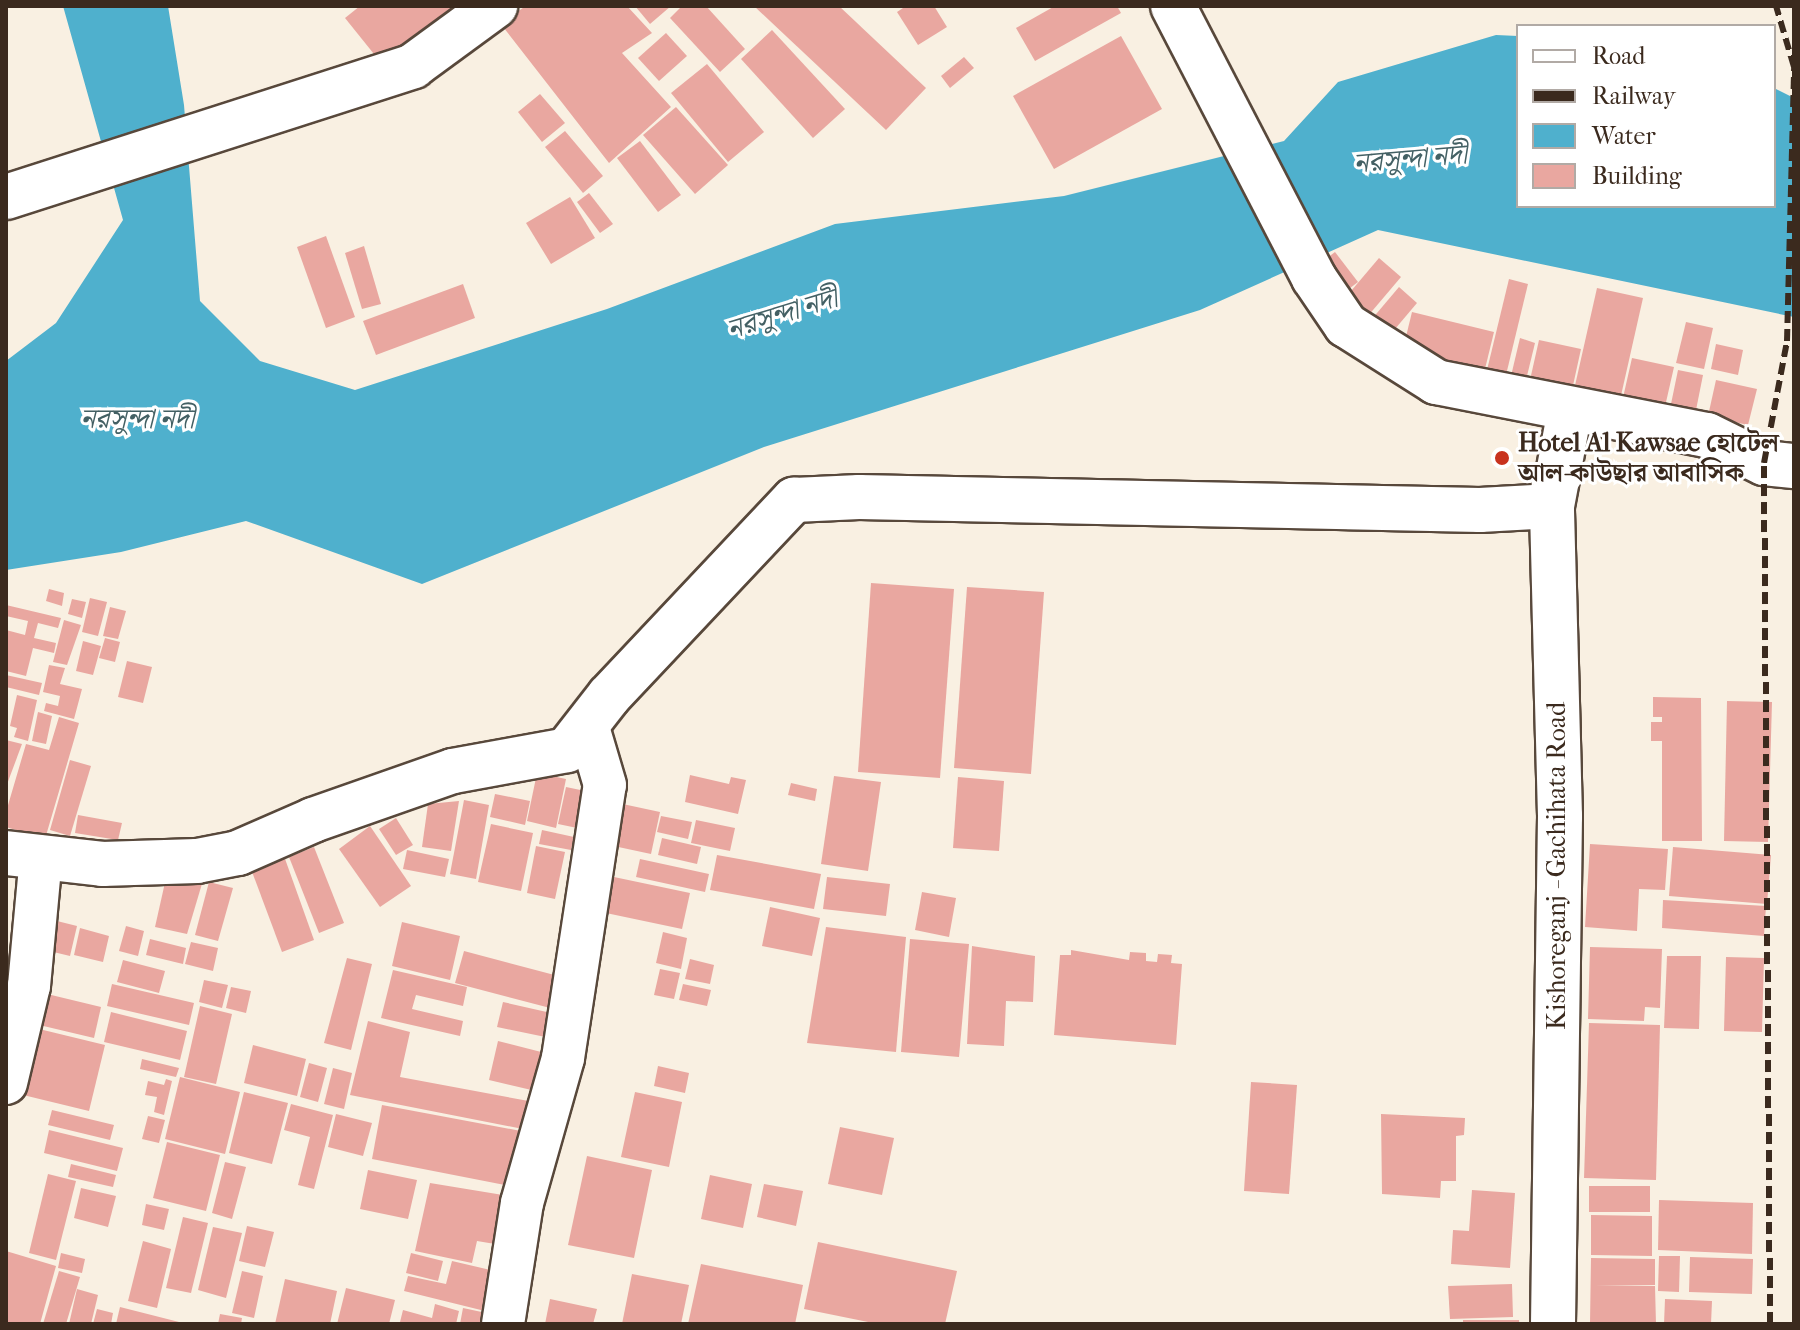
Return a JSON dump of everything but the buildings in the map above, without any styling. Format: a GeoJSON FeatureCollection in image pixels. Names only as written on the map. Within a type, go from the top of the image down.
{"type":"FeatureCollection","features":[{"type":"Feature","properties":{"kind":"street"},"geometry":{"type":"LineString","coordinates":[[6,197],[413,66],[495,6]]}},
{"type":"Feature","properties":{"kind":"street"},"geometry":{"type":"LineString","coordinates":[[1173,6],[1314,278],[1346,325],[1436,382],[1707,435],[1764,463],[1794,466]]}},
{"type":"Feature","properties":{"kind":"street","name":"Kishoreganj - Gachihata Road"},"geometry":{"type":"LineString","coordinates":[[1553,1324],[1560,816],[1552,506],[1570,410]]}},
{"type":"Feature","properties":{"kind":"street"},"geometry":{"type":"LineString","coordinates":[[6,1083],[29,986],[23,855],[102,864],[197,861],[238,853],[313,820],[453,771],[567,750],[587,724],[794,500],[874,497],[1480,510],[1552,506]]}},
{"type":"Feature","properties":{"kind":"street"},"geometry":{"type":"LineString","coordinates":[[503,1324],[522,1203],[563,1058],[605,785],[587,724]]}},
{"type":"Feature","properties":{"kind":"water","name":"নরসুন্দা নদী"},"geometry":{"type":"Polygon","coordinates":[[[63,6],[168,6],[184,105],[200,301],[260,361],[355,390],[607,309],[835,224],[1064,196],[1284,141],[1338,82],[1496,35],[1516,36],[1516,208],[1776,208],[1776,89],[1794,98],[1794,317],[1378,230],[1200,310],[764,447],[422,584],[246,521],[121,552],[6,570],[6,361],[56,323],[123,220],[63,6]]]}},
{"type":"Feature","properties":{"kind":"railway"},"geometry":{"type":"LineString","coordinates":[[1770,1324],[1764,463],[1787,341],[1794,67],[1776,6]]}},
{"type":"Feature","properties":{"kind":"place","name":"Hotel Al Kawsae হোটেল আল-কাউছার আবাসিক"},"geometry":{"type":"Point","coordinates":[1502,458]}}]}
